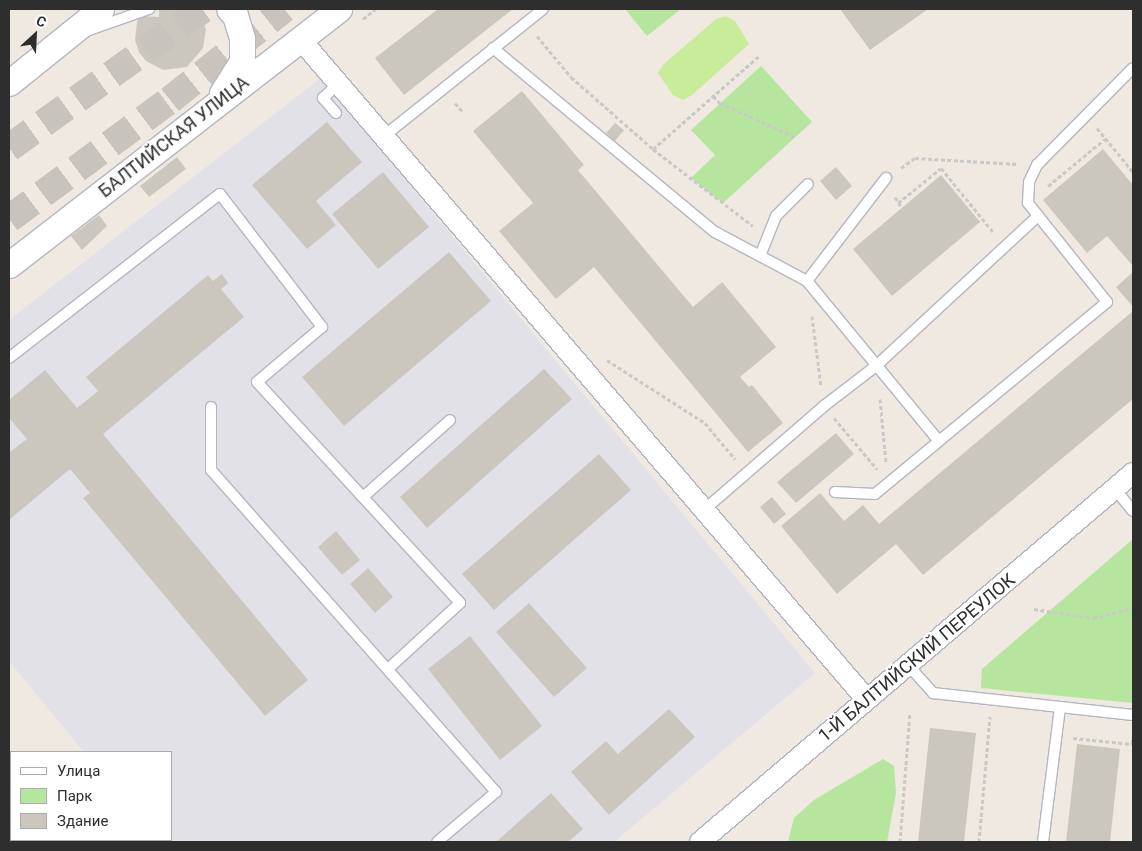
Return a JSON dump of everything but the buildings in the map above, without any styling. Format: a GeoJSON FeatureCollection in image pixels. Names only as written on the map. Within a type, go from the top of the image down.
{"type":"FeatureCollection","features":[{"type":"Feature","properties":{"kind":"street"},"geometry":{"type":"LineString","coordinates":[[9,83],[101,9]]}},
{"type":"Feature","properties":{"kind":"street"},"geometry":{"type":"LineString","coordinates":[[212,107],[242,60],[242,38],[235,15],[229,9]]}},
{"type":"Feature","properties":{"kind":"street","name":"БАЛТИЙСКАЯ УЛИЦА"},"geometry":{"type":"LineString","coordinates":[[9,265],[340,9]]}},
{"type":"Feature","properties":{"kind":"street"},"geometry":{"type":"LineString","coordinates":[[301,40],[867,700]]}},
{"type":"Feature","properties":{"kind":"street","name":"1-Й БАЛТИЙСКИЙ ПЕРЕУЛОК"},"geometry":{"type":"LineString","coordinates":[[700,842],[1133,473]]}},
{"type":"Feature","properties":{"kind":"lane"},"geometry":{"type":"LineString","coordinates":[[57,43],[138,10],[149,9]]}},
{"type":"Feature","properties":{"kind":"lane"},"geometry":{"type":"LineString","coordinates":[[384,136],[543,9]]}},
{"type":"Feature","properties":{"kind":"lane"},"geometry":{"type":"LineString","coordinates":[[493,48],[715,232],[807,281],[939,441]]}},
{"type":"Feature","properties":{"kind":"lane"},"geometry":{"type":"LineString","coordinates":[[835,492],[875,494],[1108,302],[1028,203],[1030,182],[1037,165],[1133,68]]}},
{"type":"Feature","properties":{"kind":"lane"},"geometry":{"type":"LineString","coordinates":[[336,113],[323,98],[339,83]]}},
{"type":"Feature","properties":{"kind":"lane"},"geometry":{"type":"LineString","coordinates":[[807,281],[886,178]]}},
{"type":"Feature","properties":{"kind":"lane"},"geometry":{"type":"LineString","coordinates":[[760,256],[776,216],[808,184]]}},
{"type":"Feature","properties":{"kind":"lane"},"geometry":{"type":"LineString","coordinates":[[9,358],[220,194],[322,327],[257,382],[460,603],[388,668]]}},
{"type":"Feature","properties":{"kind":"lane"},"geometry":{"type":"LineString","coordinates":[[704,510],[824,406],[876,366],[1038,216]]}},
{"type":"Feature","properties":{"kind":"lane"},"geometry":{"type":"LineString","coordinates":[[211,407],[212,470],[496,792],[438,842]]}},
{"type":"Feature","properties":{"kind":"lane"},"geometry":{"type":"LineString","coordinates":[[363,497],[450,420]]}},
{"type":"Feature","properties":{"kind":"lane"},"geometry":{"type":"LineString","coordinates":[[1115,488],[1133,511]]}},
{"type":"Feature","properties":{"kind":"lane"},"geometry":{"type":"LineString","coordinates":[[908,665],[933,693],[1133,715]]}},
{"type":"Feature","properties":{"kind":"lane"},"geometry":{"type":"LineString","coordinates":[[1044,842],[1060,707]]}},
{"type":"Feature","properties":{"kind":"path"},"geometry":{"type":"LineString","coordinates":[[527,22],[571,77],[653,149],[767,237]]}},
{"type":"Feature","properties":{"kind":"path"},"geometry":{"type":"LineString","coordinates":[[653,149],[760,55]]}},
{"type":"Feature","properties":{"kind":"path"},"geometry":{"type":"LineString","coordinates":[[713,96],[720,103],[795,137]]}},
{"type":"Feature","properties":{"kind":"path"},"geometry":{"type":"LineString","coordinates":[[1086,115],[1133,172]]}},
{"type":"Feature","properties":{"kind":"path"},"geometry":{"type":"LineString","coordinates":[[1028,203],[1106,138]]}},
{"type":"Feature","properties":{"kind":"path"},"geometry":{"type":"LineString","coordinates":[[915,158],[1037,165]]}},
{"type":"Feature","properties":{"kind":"path"},"geometry":{"type":"LineString","coordinates":[[898,203],[941,168],[1005,247]]}},
{"type":"Feature","properties":{"kind":"path"},"geometry":{"type":"LineString","coordinates":[[600,355],[705,423],[747,473]]}},
{"type":"Feature","properties":{"kind":"path"},"geometry":{"type":"LineString","coordinates":[[876,366],[888,483]]}},
{"type":"Feature","properties":{"kind":"path"},"geometry":{"type":"LineString","coordinates":[[1034,609],[1093,618],[1133,608]]}},
{"type":"Feature","properties":{"kind":"path"},"geometry":{"type":"LineString","coordinates":[[979,842],[992,700]]}},
{"type":"Feature","properties":{"kind":"path"},"geometry":{"type":"LineString","coordinates":[[900,842],[910,712]]}},
{"type":"Feature","properties":{"kind":"path"},"geometry":{"type":"LineString","coordinates":[[1056,736],[1132,744],[1133,737]]}},
{"type":"Feature","properties":{"kind":"shaded area"},"geometry":{"type":"Polygon","coordinates":[[[321,78],[815,673],[614,842],[159,842],[158,841],[172,841],[172,751],[83,751],[9,661],[9,320],[321,78]]]}},
{"type":"Feature","properties":{"kind":"green space"},"geometry":{"type":"Polygon","coordinates":[[[625,9],[681,9],[647,36],[625,9]]]}},
{"type":"Feature","properties":{"kind":"green space"},"geometry":{"type":"Polygon","coordinates":[[[726,16],[735,21],[749,44],[692,95],[683,100],[673,95],[658,73],[664,64],[716,19],[726,16]]]}},
{"type":"Feature","properties":{"kind":"green space"},"geometry":{"type":"Polygon","coordinates":[[[761,66],[812,122],[723,203],[691,178],[715,155],[691,130],[761,66]]]}},
{"type":"Feature","properties":{"kind":"green space"},"geometry":{"type":"Polygon","coordinates":[[[1133,539],[1133,703],[981,688],[982,669],[1133,539]]]}},
{"type":"Feature","properties":{"kind":"green space"},"geometry":{"type":"Polygon","coordinates":[[[883,759],[894,766],[896,793],[887,842],[788,842],[794,818],[814,800],[883,759]]]}},
{"type":"Feature","properties":{"kind":"tunnel"},"geometry":{"type":"LineString","coordinates":[[9,148],[203,9]]}},
{"type":"Feature","properties":{"kind":"tunnel"},"geometry":{"type":"LineString","coordinates":[[9,219],[170,100],[284,9]]}}]}
